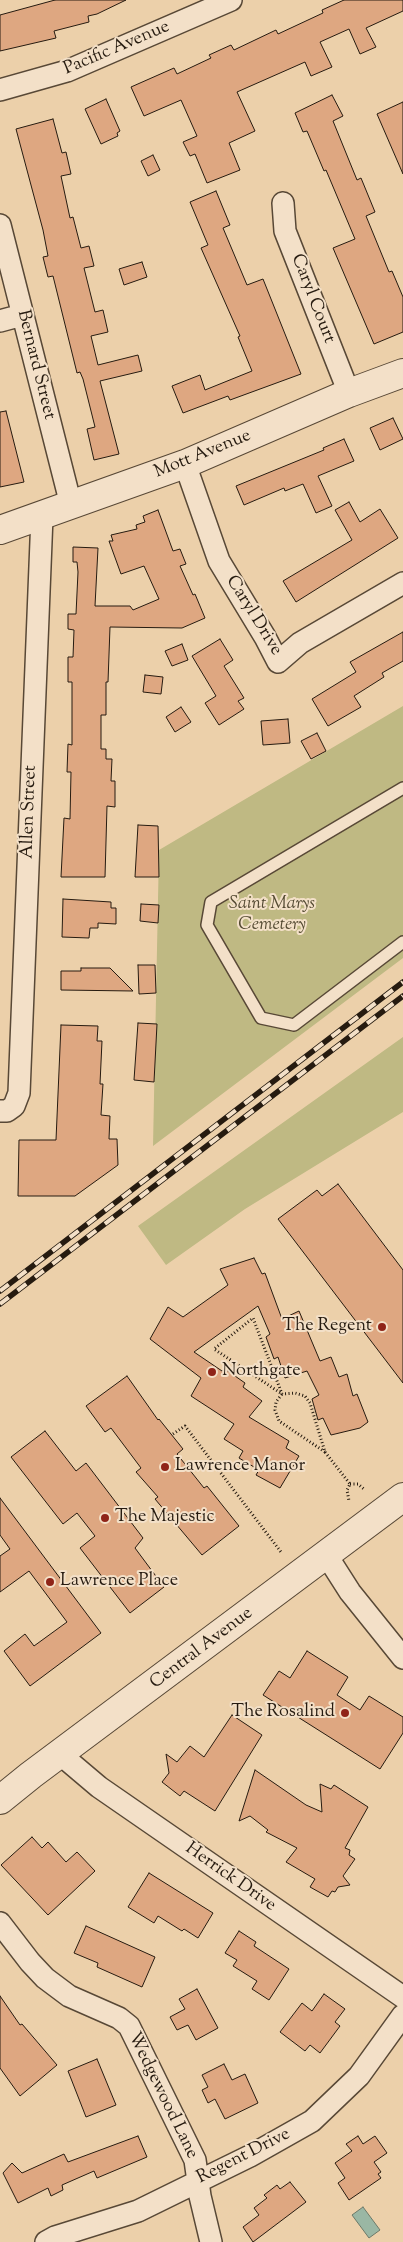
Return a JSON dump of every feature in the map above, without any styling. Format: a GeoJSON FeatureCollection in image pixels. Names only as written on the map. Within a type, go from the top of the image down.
{"type":"FeatureCollection","features":[{"type":"Feature","properties":{"kind":"street","name":"Pacific Avenue"},"geometry":{"type":"LineString","coordinates":[[0,90],[67,71],[231,0]]}},
{"type":"Feature","properties":{"kind":"street","name":"Caryl Court"},"geometry":{"type":"LineString","coordinates":[[283,203],[285,231],[349,394]]}},
{"type":"Feature","properties":{"kind":"street","name":"Bernard Street"},"geometry":{"type":"LineString","coordinates":[[0,225],[71,505]]}},
{"type":"Feature","properties":{"kind":"street"},"geometry":{"type":"LineString","coordinates":[[0,321],[22,315]]}},
{"type":"Feature","properties":{"kind":"street","name":"Mott Avenue"},"geometry":{"type":"LineString","coordinates":[[0,530],[185,464],[403,373]]}},
{"type":"Feature","properties":{"kind":"street","name":"Caryl Drive"},"geometry":{"type":"LineString","coordinates":[[185,464],[219,561],[278,662],[300,643],[403,583]]}},
{"type":"Feature","properties":{"kind":"street","name":"Allen Street"},"geometry":{"type":"LineString","coordinates":[[7,1109],[19,1093],[42,516]]}},
{"type":"Feature","properties":{"kind":"street","name":"Central Avenue"},"geometry":{"type":"LineString","coordinates":[[0,1800],[403,1497]]}},
{"type":"Feature","properties":{"kind":"street"},"geometry":{"type":"LineString","coordinates":[[327,1556],[350,1592],[403,1658]]}},
{"type":"Feature","properties":{"kind":"street","name":"Herrick Drive"},"geometry":{"type":"LineString","coordinates":[[60,1754],[99,1787],[403,1997]]}},
{"type":"Feature","properties":{"kind":"street","name":"Wedgewood Lane"},"geometry":{"type":"LineString","coordinates":[[0,1923],[45,1978],[69,1996],[119,2018],[129,2026],[195,2160],[212,2242]]}},
{"type":"Feature","properties":{"kind":"street","name":"Regent Drive"},"geometry":{"type":"LineString","coordinates":[[46,2242],[56,2237],[138,2211],[250,2156],[312,2121],[359,2076],[403,2015]]}},
{"type":"Feature","properties":{"kind":"lane"},"geometry":{"type":"LineString","coordinates":[[403,788],[211,902],[207,925],[261,1018],[294,1025],[403,942]]}},
{"type":"Feature","properties":{"kind":"path"},"geometry":{"type":"LineString","coordinates":[[282,1394],[254,1318],[214,1349],[282,1394],[295,1393],[305,1396],[310,1403],[325,1452]]}},
{"type":"Feature","properties":{"kind":"path"},"geometry":{"type":"LineString","coordinates":[[282,1394],[276,1402],[275,1410],[279,1421],[325,1452],[350,1484]]}},
{"type":"Feature","properties":{"kind":"path"},"geometry":{"type":"LineString","coordinates":[[173,1434],[185,1426],[281,1552]]}},
{"type":"Feature","properties":{"kind":"path"},"geometry":{"type":"LineString","coordinates":[[350,1484],[358,1484],[364,1489]]}},
{"type":"Feature","properties":{"kind":"path"},"geometry":{"type":"LineString","coordinates":[[349,1501],[347,1490],[350,1484]]}},
{"type":"Feature","properties":{"kind":"green space","name":"Saint Marys Cemetery"},"geometry":{"type":"Polygon","coordinates":[[[403,706],[403,958],[153,1146],[159,850],[403,706]]]}},
{"type":"Feature","properties":{"kind":"green space"},"geometry":{"type":"Polygon","coordinates":[[[403,1037],[403,1112],[245,1209],[166,1265],[138,1226],[403,1037]]]}},
{"type":"Feature","properties":{"kind":"shaded area"},"geometry":{"type":"Polygon","coordinates":[[[363,2207],[380,2230],[369,2238],[352,2215],[363,2207]]]}},
{"type":"Feature","properties":{"kind":"building"},"geometry":{"type":"Polygon","coordinates":[[[55,0],[126,0],[97,14],[88,16],[89,22],[54,31],[56,38],[0,51],[0,15],[55,0]]]}},
{"type":"Feature","properties":{"kind":"building"},"geometry":{"type":"Polygon","coordinates":[[[344,0],[403,0],[403,11],[366,28],[376,47],[360,54],[349,29],[320,42],[332,67],[311,76],[305,62],[237,92],[255,131],[229,143],[240,170],[207,183],[195,154],[190,156],[183,142],[197,136],[181,100],[144,116],[131,87],[174,68],[177,74],[211,58],[209,55],[231,45],[234,50],[276,30],[278,34],[323,13],[322,10],[344,0]]]}},
{"type":"Feature","properties":{"kind":"building"},"geometry":{"type":"Polygon","coordinates":[[[332,95],[343,116],[333,121],[357,180],[361,178],[375,212],[366,216],[389,272],[392,271],[403,297],[403,332],[374,344],[333,248],[355,239],[326,170],[324,171],[307,131],[303,132],[295,113],[332,95]]]}},
{"type":"Feature","properties":{"kind":"building"},"geometry":{"type":"Polygon","coordinates":[[[106,99],[120,131],[117,133],[118,136],[101,144],[85,109],[106,99]]]}},
{"type":"Feature","properties":{"kind":"building"},"geometry":{"type":"Polygon","coordinates":[[[403,102],[403,174],[377,114],[403,102]]]}},
{"type":"Feature","properties":{"kind":"building"},"geometry":{"type":"Polygon","coordinates":[[[53,119],[62,153],[66,152],[71,174],[61,176],[70,218],[73,217],[81,248],[89,246],[94,266],[84,268],[95,312],[103,310],[108,332],[91,336],[98,365],[138,355],[142,371],[100,381],[119,454],[94,460],[87,429],[95,427],[83,379],[80,372],[77,373],[53,276],[48,277],[43,257],[48,256],[43,230],[16,129],[53,119]]]}},
{"type":"Feature","properties":{"kind":"building"},"geometry":{"type":"Polygon","coordinates":[[[153,155],[160,170],[148,176],[141,161],[153,155]]]}},
{"type":"Feature","properties":{"kind":"building"},"geometry":{"type":"Polygon","coordinates":[[[216,191],[230,225],[223,228],[247,285],[263,279],[301,374],[230,400],[228,396],[183,413],[172,386],[200,375],[205,390],[252,371],[238,337],[240,336],[201,248],[208,245],[190,202],[216,191]]]}},
{"type":"Feature","properties":{"kind":"building"},"geometry":{"type":"Polygon","coordinates":[[[142,262],[147,277],[124,285],[119,269],[142,262]]]}},
{"type":"Feature","properties":{"kind":"building"},"geometry":{"type":"Polygon","coordinates":[[[6,411],[24,482],[0,487],[0,412],[6,411]]]}},
{"type":"Feature","properties":{"kind":"building"},"geometry":{"type":"Polygon","coordinates":[[[393,418],[403,439],[380,450],[370,428],[393,418]]]}},
{"type":"Feature","properties":{"kind":"building"},"geometry":{"type":"Polygon","coordinates":[[[344,439],[354,461],[318,476],[332,506],[316,513],[303,484],[285,491],[284,488],[244,505],[236,486],[324,450],[323,448],[344,439]]]}},
{"type":"Feature","properties":{"kind":"building"},"geometry":{"type":"Polygon","coordinates":[[[349,502],[360,522],[380,509],[398,538],[296,602],[283,581],[352,540],[335,510],[349,502]]]}},
{"type":"Feature","properties":{"kind":"building"},"geometry":{"type":"Polygon","coordinates":[[[158,510],[173,551],[180,549],[186,564],[180,566],[205,618],[182,628],[110,627],[106,715],[101,715],[101,749],[106,749],[106,759],[112,759],[111,781],[115,781],[115,807],[107,806],[105,877],[61,877],[64,818],[70,819],[71,772],[67,772],[68,744],[72,745],[72,682],[68,682],[68,657],[73,657],[74,630],[68,629],[68,614],[76,614],[78,572],[77,562],[73,562],[73,547],[98,548],[95,606],[130,606],[133,610],[159,599],[144,566],[121,574],[109,541],[113,541],[111,535],[137,529],[136,525],[145,522],[143,516],[158,510]]]}},
{"type":"Feature","properties":{"kind":"building"},"geometry":{"type":"Polygon","coordinates":[[[403,632],[403,661],[382,673],[384,677],[354,696],[361,707],[328,726],[312,699],[356,672],[350,662],[403,632]]]}},
{"type":"Feature","properties":{"kind":"building"},"geometry":{"type":"Polygon","coordinates":[[[220,639],[233,660],[224,666],[244,698],[238,701],[244,709],[219,725],[205,703],[216,696],[192,656],[220,639]]]}},
{"type":"Feature","properties":{"kind":"building"},"geometry":{"type":"Polygon","coordinates":[[[182,644],[188,660],[172,666],[165,651],[182,644]]]}},
{"type":"Feature","properties":{"kind":"building"},"geometry":{"type":"Polygon","coordinates":[[[145,675],[163,677],[161,694],[143,692],[145,675]]]}},
{"type":"Feature","properties":{"kind":"building"},"geometry":{"type":"Polygon","coordinates":[[[181,707],[191,722],[175,732],[166,717],[181,707]]]}},
{"type":"Feature","properties":{"kind":"building"},"geometry":{"type":"Polygon","coordinates":[[[288,719],[290,743],[263,745],[261,721],[288,719]]]}},
{"type":"Feature","properties":{"kind":"building"},"geometry":{"type":"Polygon","coordinates":[[[317,733],[326,751],[311,759],[301,741],[317,733]]]}},
{"type":"Feature","properties":{"kind":"building"},"geometry":{"type":"Polygon","coordinates":[[[138,825],[158,826],[159,877],[135,877],[138,825]]]}},
{"type":"Feature","properties":{"kind":"building"},"geometry":{"type":"Polygon","coordinates":[[[63,899],[111,902],[111,908],[116,908],[116,924],[98,923],[98,928],[90,928],[89,938],[62,937],[63,899]]]}},
{"type":"Feature","properties":{"kind":"building"},"geometry":{"type":"Polygon","coordinates":[[[141,904],[159,905],[158,923],[140,921],[141,904]]]}},
{"type":"Feature","properties":{"kind":"building"},"geometry":{"type":"Polygon","coordinates":[[[138,965],[155,965],[156,993],[139,994],[138,965]]]}},
{"type":"Feature","properties":{"kind":"building"},"geometry":{"type":"Polygon","coordinates":[[[81,968],[110,968],[133,991],[61,990],[61,971],[81,971],[81,968]]]}},
{"type":"Feature","properties":{"kind":"building"},"geometry":{"type":"Polygon","coordinates":[[[138,1023],[157,1024],[154,1082],[134,1080],[138,1023]]]}},
{"type":"Feature","properties":{"kind":"building"},"geometry":{"type":"Polygon","coordinates":[[[61,1025],[98,1026],[97,1041],[102,1041],[100,1084],[103,1084],[101,1115],[110,1116],[109,1139],[117,1139],[118,1165],[75,1196],[18,1196],[19,1140],[56,1140],[61,1025]]]}},
{"type":"Feature","properties":{"kind":"building","name":"The Regent"},"geometry":{"type":"Polygon","coordinates":[[[338,1184],[403,1270],[403,1383],[278,1219],[317,1190],[322,1196],[338,1184]]]}},
{"type":"Feature","properties":{"kind":"building","name":"Northgate"},"geometry":{"type":"Polygon","coordinates":[[[254,1258],[262,1274],[265,1273],[282,1319],[299,1311],[320,1361],[331,1357],[339,1377],[347,1374],[353,1396],[357,1394],[368,1422],[360,1428],[331,1435],[323,1418],[318,1420],[312,1399],[319,1395],[307,1371],[285,1378],[278,1357],[274,1359],[266,1337],[270,1334],[258,1306],[194,1352],[222,1371],[225,1369],[245,1383],[243,1387],[262,1401],[249,1417],[289,1441],[286,1448],[299,1456],[280,1488],[256,1475],[259,1470],[239,1458],[243,1451],[224,1439],[234,1424],[191,1396],[201,1378],[150,1339],[168,1307],[183,1317],[228,1285],[220,1269],[254,1258]]]}},
{"type":"Feature","properties":{"kind":"building","name":"Lawrence Manor"},"geometry":{"type":"Polygon","coordinates":[[[127,1376],[158,1420],[183,1449],[177,1454],[204,1488],[207,1486],[239,1526],[202,1555],[155,1499],[158,1497],[136,1472],[141,1468],[111,1428],[105,1432],[86,1406],[127,1376]]]}},
{"type":"Feature","properties":{"kind":"building","name":"The Majestic"},"geometry":{"type":"Polygon","coordinates":[[[45,1431],[76,1471],[86,1463],[143,1538],[135,1548],[164,1587],[130,1613],[80,1548],[95,1536],[77,1513],[63,1524],[11,1457],[45,1431]]]}},
{"type":"Feature","properties":{"kind":"building","name":"Lawrence Place"},"geometry":{"type":"Polygon","coordinates":[[[0,1498],[101,1633],[30,1686],[4,1651],[25,1634],[34,1646],[67,1622],[29,1571],[0,1592],[0,1556],[10,1549],[0,1535],[0,1498]]]}},
{"type":"Feature","properties":{"kind":"building","name":"The Rosalind"},"geometry":{"type":"Polygon","coordinates":[[[307,1651],[348,1677],[337,1695],[360,1710],[369,1696],[403,1717],[403,1733],[380,1769],[263,1695],[279,1671],[290,1678],[307,1651]]]}},
{"type":"Feature","properties":{"kind":"building"},"geometry":{"type":"Polygon","coordinates":[[[232,1715],[262,1735],[215,1811],[184,1791],[180,1796],[162,1782],[169,1773],[166,1754],[177,1762],[190,1746],[204,1757],[232,1715]]]}},
{"type":"Feature","properties":{"kind":"building"},"geometry":{"type":"Polygon","coordinates":[[[255,1770],[306,1805],[322,1812],[320,1784],[331,1789],[334,1785],[368,1807],[345,1848],[350,1850],[349,1855],[355,1859],[343,1876],[350,1885],[338,1887],[328,1897],[310,1887],[315,1879],[286,1862],[297,1848],[266,1832],[268,1830],[250,1816],[239,1821],[255,1770]]]}},
{"type":"Feature","properties":{"kind":"building"},"geometry":{"type":"Polygon","coordinates":[[[32,1837],[42,1848],[48,1842],[66,1862],[77,1852],[95,1871],[48,1915],[1,1865],[32,1837]]]}},
{"type":"Feature","properties":{"kind":"building"},"geometry":{"type":"Polygon","coordinates":[[[149,1873],[213,1913],[198,1938],[184,1929],[182,1931],[158,1916],[154,1923],[128,1907],[149,1873]]]}},
{"type":"Feature","properties":{"kind":"building"},"geometry":{"type":"Polygon","coordinates":[[[86,1926],[155,1957],[142,1987],[97,1967],[98,1963],[74,1953],[86,1926]]]}},
{"type":"Feature","properties":{"kind":"building"},"geometry":{"type":"Polygon","coordinates":[[[239,1931],[256,1942],[254,1946],[289,1969],[269,2000],[252,1989],[257,1981],[233,1966],[237,1960],[225,1953],[239,1931]]]}},
{"type":"Feature","properties":{"kind":"building"},"geometry":{"type":"Polygon","coordinates":[[[197,1989],[218,2028],[196,2040],[188,2025],[177,2030],[170,2017],[185,2009],[179,1999],[197,1989]]]}},
{"type":"Feature","properties":{"kind":"building"},"geometry":{"type":"Polygon","coordinates":[[[324,1994],[345,2009],[335,2022],[340,2026],[320,2053],[310,2045],[305,2051],[280,2032],[302,2003],[312,2011],[324,1994]]]}},
{"type":"Feature","properties":{"kind":"building"},"geometry":{"type":"Polygon","coordinates":[[[0,1996],[20,2025],[22,2024],[57,2065],[20,2096],[0,2068],[0,1996]]]}},
{"type":"Feature","properties":{"kind":"building"},"geometry":{"type":"Polygon","coordinates":[[[97,2059],[116,2105],[86,2117],[68,2071],[97,2059]]]}},
{"type":"Feature","properties":{"kind":"building"},"geometry":{"type":"Polygon","coordinates":[[[224,2064],[232,2080],[245,2074],[258,2103],[225,2119],[215,2099],[208,2103],[202,2090],[208,2087],[202,2075],[224,2064]]]}},
{"type":"Feature","properties":{"kind":"building"},"geometry":{"type":"Polygon","coordinates":[[[138,2136],[147,2157],[97,2178],[94,2171],[62,2185],[63,2190],[51,2196],[48,2188],[18,2203],[3,2173],[12,2163],[22,2173],[64,2154],[68,2162],[138,2136]]]}},
{"type":"Feature","properties":{"kind":"building"},"geometry":{"type":"Polygon","coordinates":[[[358,2136],[363,2144],[375,2136],[387,2153],[374,2162],[381,2172],[378,2174],[381,2178],[349,2200],[338,2183],[345,2178],[335,2163],[352,2151],[346,2144],[358,2136]]]}},
{"type":"Feature","properties":{"kind":"building"},"geometry":{"type":"Polygon","coordinates":[[[290,2182],[306,2202],[253,2242],[243,2227],[259,2215],[254,2208],[267,2198],[264,2195],[277,2185],[280,2189],[290,2182]]]}},
{"type":"Feature","properties":{"kind":"railway"},"geometry":{"type":"LineString","coordinates":[[0,1291],[403,982]]}},
{"type":"Feature","properties":{"kind":"railway"},"geometry":{"type":"LineString","coordinates":[[0,1304],[403,996]]}},
{"type":"Feature","properties":{"kind":"place","name":"The Regent"},"geometry":{"type":"Point","coordinates":[382,1327]}},
{"type":"Feature","properties":{"kind":"place","name":"Northgate"},"geometry":{"type":"Point","coordinates":[212,1372]}},
{"type":"Feature","properties":{"kind":"place","name":"Lawrence Manor"},"geometry":{"type":"Point","coordinates":[165,1467]}},
{"type":"Feature","properties":{"kind":"place","name":"The Majestic"},"geometry":{"type":"Point","coordinates":[105,1518]}},
{"type":"Feature","properties":{"kind":"place","name":"Lawrence Place"},"geometry":{"type":"Point","coordinates":[50,1582]}},
{"type":"Feature","properties":{"kind":"place","name":"The Rosalind"},"geometry":{"type":"Point","coordinates":[345,1713]}}]}
